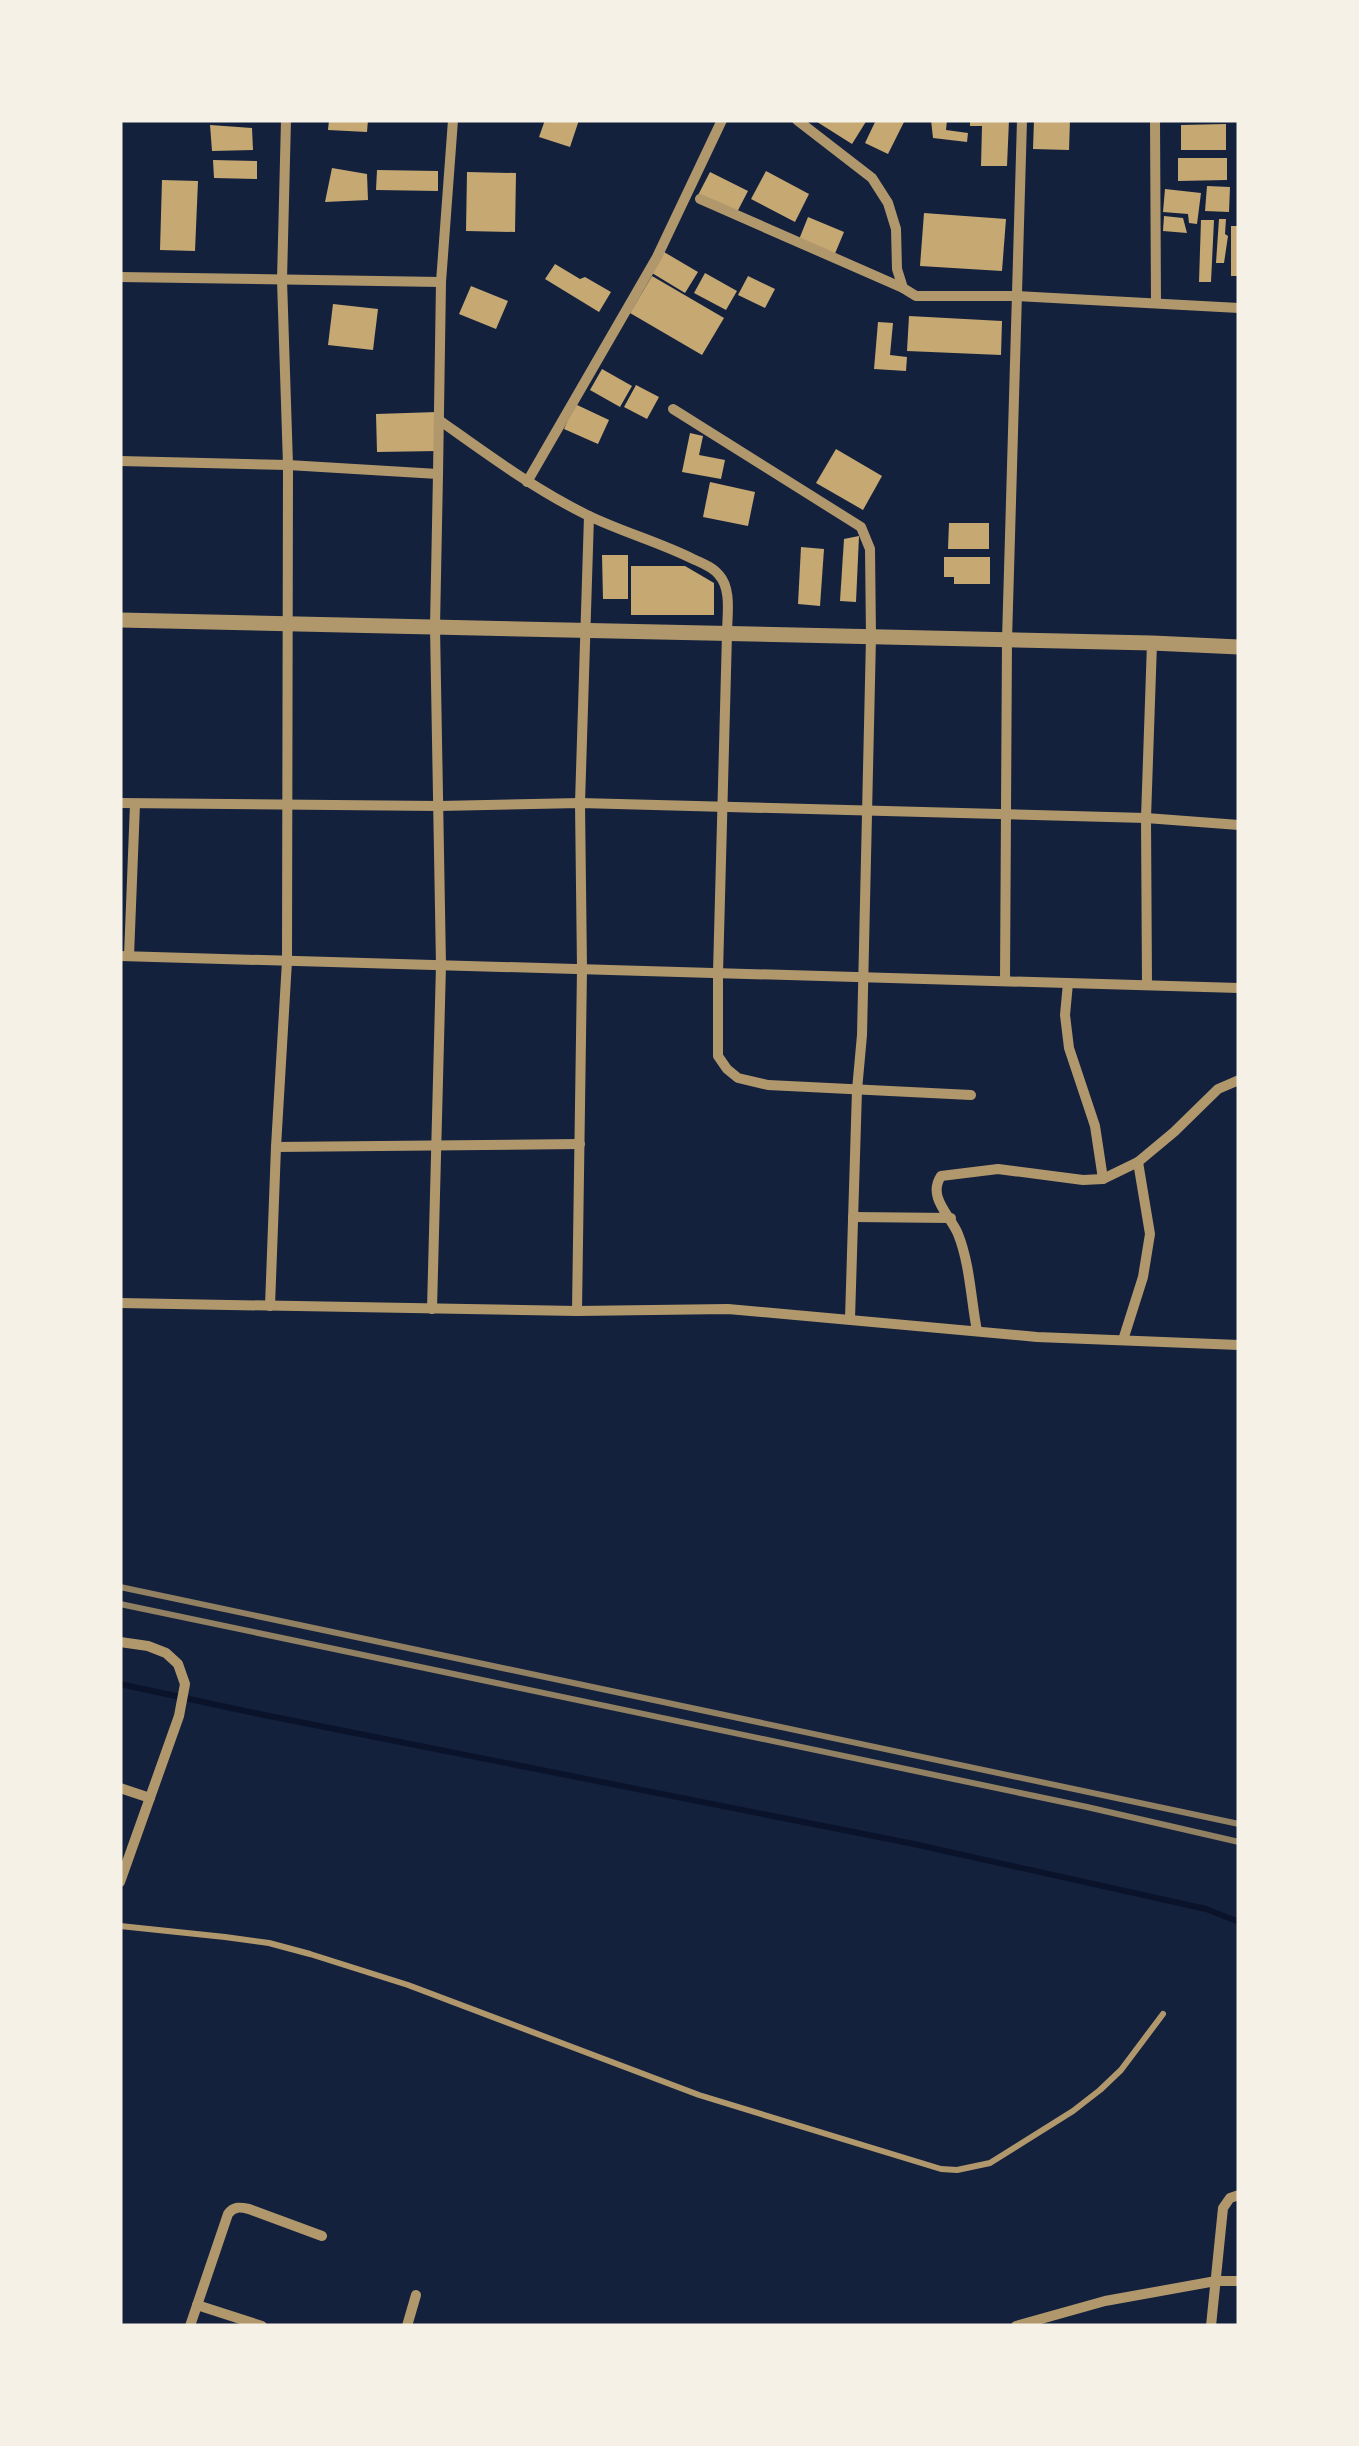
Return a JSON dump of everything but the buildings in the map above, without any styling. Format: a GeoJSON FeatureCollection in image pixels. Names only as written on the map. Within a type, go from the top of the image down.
{"type":"FeatureCollection","features":[{"type":"Feature","properties":{"kind":"street"},"geometry":{"type":"LineString","coordinates":[[270,1306],[288,961],[288,466],[282,280],[286,120]]}},
{"type":"Feature","properties":{"kind":"street"},"geometry":{"type":"LineString","coordinates":[[432,1308],[440,965],[436,627],[441,282],[453,120]]}},
{"type":"Feature","properties":{"kind":"street"},"geometry":{"type":"LineString","coordinates":[[527,482],[657,256],[722,120]]}},
{"type":"Feature","properties":{"kind":"street"},"geometry":{"type":"LineString","coordinates":[[797,120],[872,178],[888,202],[896,230],[897,269],[903,288]]}},
{"type":"Feature","properties":{"kind":"street"},"geometry":{"type":"LineString","coordinates":[[1005,981],[1007,640],[1022,120]]}},
{"type":"Feature","properties":{"kind":"street"},"geometry":{"type":"LineString","coordinates":[[1155,120],[1156,302]]}},
{"type":"Feature","properties":{"kind":"street"},"geometry":{"type":"LineString","coordinates":[[700,199],[916,296],[1016,296],[1239,308]]}},
{"type":"Feature","properties":{"kind":"street"},"geometry":{"type":"LineString","coordinates":[[120,277],[441,282]]}},
{"type":"Feature","properties":{"kind":"street"},"geometry":{"type":"LineString","coordinates":[[672,410],[860,527],[870,549],[864,977],[850,1319]]}},
{"type":"Feature","properties":{"kind":"street"},"geometry":{"type":"LineString","coordinates":[[439,420],[527,482],[589,516],[714,569],[723,578],[727,634],[718,1056],[727,1069],[738,1078],[768,1085],[971,1095]]}},
{"type":"Feature","properties":{"kind":"street"},"geometry":{"type":"LineString","coordinates":[[120,460],[438,474]]}},
{"type":"Feature","properties":{"kind":"street"},"geometry":{"type":"LineString","coordinates":[[576,1311],[582,969],[580,803],[589,516]]}},
{"type":"Feature","properties":{"kind":"street"},"geometry":{"type":"LineString","coordinates":[[120,620],[1239,647]]}},
{"type":"Feature","properties":{"kind":"street"},"geometry":{"type":"LineString","coordinates":[[1147,985],[1146,818],[1152,643]]}},
{"type":"Feature","properties":{"kind":"street"},"geometry":{"type":"LineString","coordinates":[[120,804],[580,803],[1146,818],[1239,825]]}},
{"type":"Feature","properties":{"kind":"street"},"geometry":{"type":"LineString","coordinates":[[134,804],[124,956],[1239,988]]}},
{"type":"Feature","properties":{"kind":"street"},"geometry":{"type":"LineString","coordinates":[[1068,983],[1065,1015],[1069,1048],[1095,1126],[1104,1178]]}},
{"type":"Feature","properties":{"kind":"street"},"geometry":{"type":"LineString","coordinates":[[977,1331],[962,1246],[936,1192],[941,1176],[998,1169],[1083,1180],[1104,1178],[1138,1162],[1218,1089],[1239,1080]]}},
{"type":"Feature","properties":{"kind":"street"},"geometry":{"type":"LineString","coordinates":[[276,1147],[580,1144]]}},
{"type":"Feature","properties":{"kind":"street"},"geometry":{"type":"LineString","coordinates":[[1123,1340],[1150,1234],[1138,1162]]}},
{"type":"Feature","properties":{"kind":"street"},"geometry":{"type":"LineString","coordinates":[[853,1216],[951,1218]]}},
{"type":"Feature","properties":{"kind":"street"},"geometry":{"type":"LineString","coordinates":[[120,1303],[576,1311],[728,1309],[977,1331],[1239,1345]]}},
{"type":"Feature","properties":{"kind":"street"},"geometry":{"type":"LineString","coordinates":[[120,1642],[166,1653],[178,1664],[186,1684],[179,1716],[120,1882]]}},
{"type":"Feature","properties":{"kind":"street"},"geometry":{"type":"LineString","coordinates":[[120,1788],[150,1798]]}},
{"type":"Feature","properties":{"kind":"street"},"geometry":{"type":"LineString","coordinates":[[1211,2326],[1223,2208],[1230,2198],[1239,2195]]}},
{"type":"Feature","properties":{"kind":"street"},"geometry":{"type":"LineString","coordinates":[[190,2326],[232,2209],[249,2209],[322,2236]]}},
{"type":"Feature","properties":{"kind":"street"},"geometry":{"type":"LineString","coordinates":[[1016,2326],[1106,2301],[1216,2281],[1239,2281]]}},
{"type":"Feature","properties":{"kind":"street"},"geometry":{"type":"LineString","coordinates":[[407,2326],[416,2295]]}},
{"type":"Feature","properties":{"kind":"street"},"geometry":{"type":"LineString","coordinates":[[196,2305],[262,2326]]}},
{"type":"Feature","properties":{"kind":"lane"},"geometry":{"type":"LineString","coordinates":[[120,1926],[225,1937],[310,1954],[408,1985],[700,2094],[941,2170],[990,2162],[1073,2111],[1121,2070],[1163,2014]]}},
{"type":"Feature","properties":{"kind":"waterway"},"geometry":{"type":"LineString","coordinates":[[120,1684],[909,1843],[1206,1909],[1239,1922]]}},
{"type":"Feature","properties":{"kind":"railway"},"geometry":{"type":"LineString","coordinates":[[120,1587],[1239,1824]]}},
{"type":"Feature","properties":{"kind":"railway"},"geometry":{"type":"LineString","coordinates":[[120,1604],[1239,1842]]}}]}
